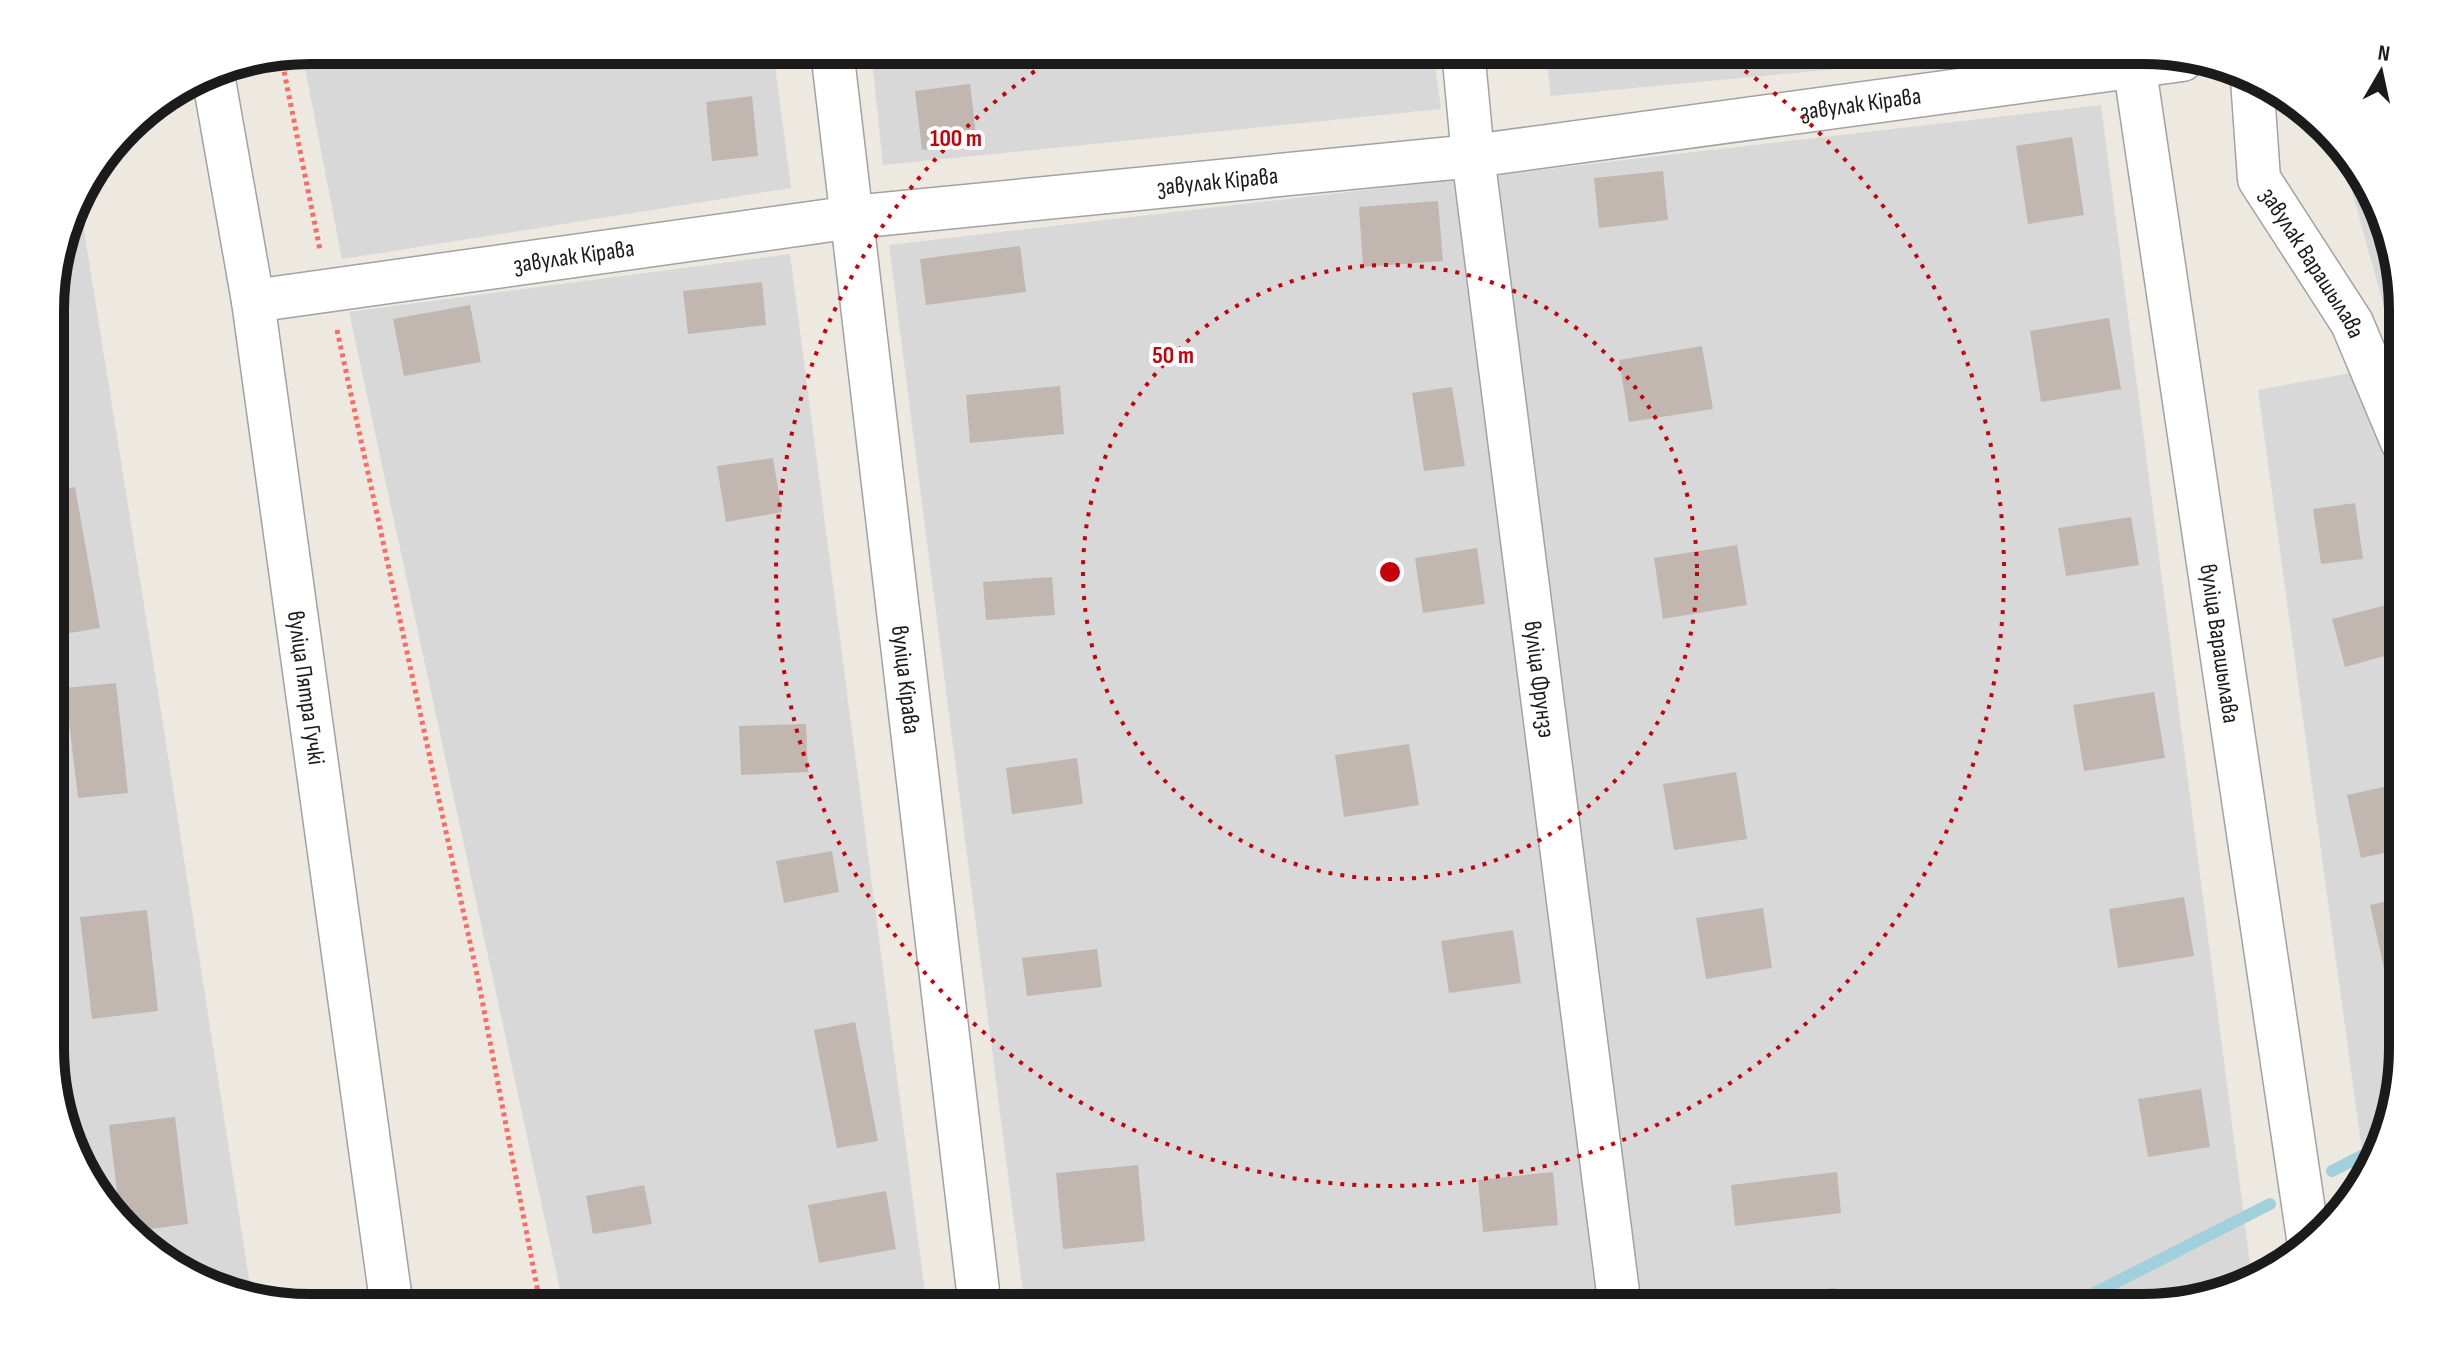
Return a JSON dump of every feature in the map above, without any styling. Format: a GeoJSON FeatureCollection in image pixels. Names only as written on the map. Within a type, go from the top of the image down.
{"type":"FeatureCollection","features":[{"type":"Feature","properties":{"kind":"street","name":"вуліца Кірава"},"geometry":{"type":"LineString","coordinates":[[834,64],[978,1294]]}},
{"type":"Feature","properties":{"kind":"street","name":"вуліца Фрунзэ"},"geometry":{"type":"LineString","coordinates":[[1464,64],[1473,156],[1618,1293]]}},
{"type":"Feature","properties":{"kind":"street","name":"завулак Кірава"},"geometry":{"type":"LineString","coordinates":[[253,301],[853,217],[1473,156],[2093,64]]}},
{"type":"Feature","properties":{"kind":"street","name":"вуліца Варашылава"},"geometry":{"type":"LineString","coordinates":[[2134,64],[2307,1231]]}},
{"type":"Feature","properties":{"kind":"street","name":"вуліца Пятра Гучкі"},"geometry":{"type":"LineString","coordinates":[[215,84],[253,301],[390,1294]]}},
{"type":"Feature","properties":{"kind":"street","name":"завулак Варашылава"},"geometry":{"type":"LineString","coordinates":[[2253,91],[2259,179],[2352,323],[2388,409]]}},
{"type":"Feature","properties":{"kind":"path"},"geometry":{"type":"LineString","coordinates":[[283,66],[328,291],[478,979],[538,1294]]}},
{"type":"Feature","properties":{"kind":"shaded area"},"geometry":{"type":"Polygon","coordinates":[[[304,64],[775,64],[791,188],[342,259],[304,64]]]}},
{"type":"Feature","properties":{"kind":"shaded area"},"geometry":{"type":"Polygon","coordinates":[[[872,64],[1435,64],[1441,109],[883,165],[872,64]]]}},
{"type":"Feature","properties":{"kind":"shaded area"},"geometry":{"type":"Polygon","coordinates":[[[1547,64],[1888,64],[1551,96],[1547,64]]]}},
{"type":"Feature","properties":{"kind":"shaded area"},"geometry":{"type":"Polygon","coordinates":[[[2101,105],[2251,1268],[2207,1286],[2159,1293],[1023,1294],[889,245],[2101,105]]]}},
{"type":"Feature","properties":{"kind":"shaded area"},"geometry":{"type":"Polygon","coordinates":[[[2347,174],[2364,201],[2376,231],[2384,262],[2388,321],[2347,174]]]}},
{"type":"Feature","properties":{"kind":"shaded area"},"geometry":{"type":"Polygon","coordinates":[[[82,218],[250,1287],[216,1275],[173,1253],[125,1210],[105,1185],[89,1157],[77,1127],[66,1080],[64,310],[72,246],[82,218]]]}},
{"type":"Feature","properties":{"kind":"shaded area"},"geometry":{"type":"Polygon","coordinates":[[[790,254],[925,1294],[561,1294],[349,312],[790,254]]]}},
{"type":"Feature","properties":{"kind":"shaded area"},"geometry":{"type":"Polygon","coordinates":[[[2388,366],[2388,1064],[2376,1127],[2363,1159],[2258,390],[2388,366]]]}},
{"type":"Feature","properties":{"kind":"building"},"geometry":{"type":"Polygon","coordinates":[[[970,84],[977,143],[922,150],[915,91],[970,84]]]}},
{"type":"Feature","properties":{"kind":"building"},"geometry":{"type":"Polygon","coordinates":[[[752,96],[758,156],[712,161],[706,102],[752,96]]]}},
{"type":"Feature","properties":{"kind":"building"},"geometry":{"type":"Polygon","coordinates":[[[2072,137],[2084,215],[2028,224],[2016,146],[2072,137]]]}},
{"type":"Feature","properties":{"kind":"building"},"geometry":{"type":"Polygon","coordinates":[[[1663,171],[1668,220],[1599,228],[1594,178],[1663,171]]]}},
{"type":"Feature","properties":{"kind":"building"},"geometry":{"type":"Polygon","coordinates":[[[1438,201],[1443,261],[1363,267],[1359,207],[1438,201]]]}},
{"type":"Feature","properties":{"kind":"building"},"geometry":{"type":"Polygon","coordinates":[[[1020,246],[1026,292],[926,305],[920,259],[1020,246]]]}},
{"type":"Feature","properties":{"kind":"building"},"geometry":{"type":"Polygon","coordinates":[[[762,282],[766,325],[688,334],[683,291],[762,282]]]}},
{"type":"Feature","properties":{"kind":"building"},"geometry":{"type":"Polygon","coordinates":[[[470,305],[481,362],[404,376],[393,319],[470,305]]]}},
{"type":"Feature","properties":{"kind":"building"},"geometry":{"type":"Polygon","coordinates":[[[2109,318],[2121,389],[2041,402],[2030,331],[2109,318]]]}},
{"type":"Feature","properties":{"kind":"building"},"geometry":{"type":"Polygon","coordinates":[[[1702,346],[1713,409],[1629,422],[1619,360],[1702,346]]]}},
{"type":"Feature","properties":{"kind":"building"},"geometry":{"type":"Polygon","coordinates":[[[1060,386],[1064,434],[970,443],[966,395],[1060,386]]]}},
{"type":"Feature","properties":{"kind":"building"},"geometry":{"type":"Polygon","coordinates":[[[1452,387],[1465,466],[1424,471],[1412,393],[1452,387]]]}},
{"type":"Feature","properties":{"kind":"building"},"geometry":{"type":"Polygon","coordinates":[[[773,458],[782,512],[726,522],[717,466],[773,458]]]}},
{"type":"Feature","properties":{"kind":"building"},"geometry":{"type":"Polygon","coordinates":[[[75,487],[100,628],[64,634],[64,489],[75,487]]]}},
{"type":"Feature","properties":{"kind":"building"},"geometry":{"type":"Polygon","coordinates":[[[2355,503],[2363,559],[2321,564],[2313,509],[2355,503]]]}},
{"type":"Feature","properties":{"kind":"building"},"geometry":{"type":"Polygon","coordinates":[[[2131,517],[2139,565],[2066,576],[2058,528],[2131,517]]]}},
{"type":"Feature","properties":{"kind":"building"},"geometry":{"type":"Polygon","coordinates":[[[1737,545],[1747,605],[1663,619],[1654,558],[1737,545]]]}},
{"type":"Feature","properties":{"kind":"building"},"geometry":{"type":"Polygon","coordinates":[[[1477,548],[1485,604],[1423,613],[1415,558],[1477,548]]]}},
{"type":"Feature","properties":{"kind":"building"},"geometry":{"type":"Polygon","coordinates":[[[1052,577],[1055,615],[986,620],[983,582],[1052,577]]]}},
{"type":"Feature","properties":{"kind":"building"},"geometry":{"type":"Polygon","coordinates":[[[2388,605],[2388,655],[2345,667],[2332,619],[2388,605]]]}},
{"type":"Feature","properties":{"kind":"building"},"geometry":{"type":"Polygon","coordinates":[[[116,683],[128,793],[78,798],[65,688],[116,683]]]}},
{"type":"Feature","properties":{"kind":"building"},"geometry":{"type":"Polygon","coordinates":[[[2154,692],[2165,758],[2084,771],[2073,705],[2154,692]]]}},
{"type":"Feature","properties":{"kind":"building"},"geometry":{"type":"Polygon","coordinates":[[[806,724],[808,772],[741,775],[739,726],[806,724]]]}},
{"type":"Feature","properties":{"kind":"building"},"geometry":{"type":"Polygon","coordinates":[[[1409,744],[1419,805],[1344,817],[1335,755],[1409,744]]]}},
{"type":"Feature","properties":{"kind":"building"},"geometry":{"type":"Polygon","coordinates":[[[1077,758],[1083,804],[1012,814],[1006,768],[1077,758]]]}},
{"type":"Feature","properties":{"kind":"building"},"geometry":{"type":"Polygon","coordinates":[[[1736,772],[1747,839],[1674,850],[1663,784],[1736,772]]]}},
{"type":"Feature","properties":{"kind":"building"},"geometry":{"type":"Polygon","coordinates":[[[2388,786],[2388,852],[2361,858],[2347,795],[2388,786]]]}},
{"type":"Feature","properties":{"kind":"building"},"geometry":{"type":"Polygon","coordinates":[[[832,851],[839,892],[784,903],[776,861],[832,851]]]}},
{"type":"Feature","properties":{"kind":"building"},"geometry":{"type":"Polygon","coordinates":[[[2184,897],[2194,956],[2118,968],[2109,909],[2184,897]]]}},
{"type":"Feature","properties":{"kind":"building"},"geometry":{"type":"Polygon","coordinates":[[[2388,901],[2388,972],[2385,973],[2370,905],[2388,901]]]}},
{"type":"Feature","properties":{"kind":"building"},"geometry":{"type":"Polygon","coordinates":[[[1763,908],[1772,968],[1706,979],[1696,918],[1763,908]]]}},
{"type":"Feature","properties":{"kind":"building"},"geometry":{"type":"Polygon","coordinates":[[[147,910],[158,1011],[92,1019],[80,917],[147,910]]]}},
{"type":"Feature","properties":{"kind":"building"},"geometry":{"type":"Polygon","coordinates":[[[1513,930],[1521,983],[1449,993],[1441,941],[1513,930]]]}},
{"type":"Feature","properties":{"kind":"building"},"geometry":{"type":"Polygon","coordinates":[[[1097,949],[1102,987],[1027,996],[1022,958],[1097,949]]]}},
{"type":"Feature","properties":{"kind":"building"},"geometry":{"type":"Polygon","coordinates":[[[855,1022],[878,1141],[837,1148],[814,1030],[855,1022]]]}},
{"type":"Feature","properties":{"kind":"building"},"geometry":{"type":"Polygon","coordinates":[[[2201,1089],[2210,1147],[2148,1157],[2138,1099],[2201,1089]]]}},
{"type":"Feature","properties":{"kind":"building"},"geometry":{"type":"Polygon","coordinates":[[[175,1117],[188,1224],[145,1230],[118,1201],[109,1125],[175,1117]]]}},
{"type":"Feature","properties":{"kind":"building"},"geometry":{"type":"Polygon","coordinates":[[[1138,1165],[1145,1241],[1063,1249],[1056,1173],[1138,1165]]]}},
{"type":"Feature","properties":{"kind":"building"},"geometry":{"type":"Polygon","coordinates":[[[1553,1172],[1558,1225],[1483,1232],[1478,1180],[1553,1172]]]}},
{"type":"Feature","properties":{"kind":"building"},"geometry":{"type":"Polygon","coordinates":[[[1837,1172],[1841,1213],[1735,1226],[1731,1185],[1837,1172]]]}},
{"type":"Feature","properties":{"kind":"building"},"geometry":{"type":"Polygon","coordinates":[[[644,1185],[652,1224],[593,1234],[586,1196],[644,1185]]]}},
{"type":"Feature","properties":{"kind":"building"},"geometry":{"type":"Polygon","coordinates":[[[886,1191],[896,1249],[819,1263],[808,1205],[886,1191]]]}},
{"type":"Feature","properties":{"kind":"building"},"geometry":{"type":"Polygon","coordinates":[[[1835,1288],[1836,1293],[1790,1293],[1835,1288]]]}},
{"type":"Feature","properties":{"kind":"waterway"},"geometry":{"type":"LineString","coordinates":[[2332,1171],[2365,1154]]}},
{"type":"Feature","properties":{"kind":"waterway"},"geometry":{"type":"LineString","coordinates":[[2095,1293],[2270,1204]]}}]}
